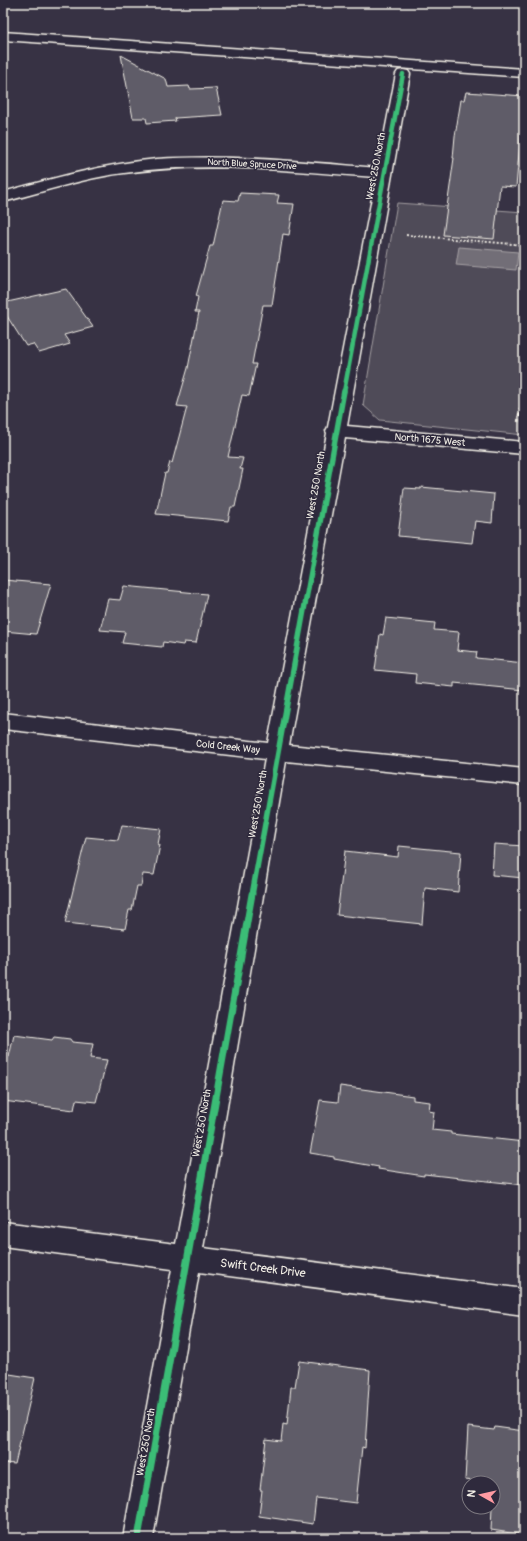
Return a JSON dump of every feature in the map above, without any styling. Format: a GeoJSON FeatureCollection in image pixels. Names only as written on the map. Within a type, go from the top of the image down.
{"type":"FeatureCollection","features":[{"type":"Feature","properties":{"kind":"street","name":"West 250 North"},"geometry":{"type":"LineString","coordinates":[[138,1538],[335,431],[403,74]]}},
{"type":"Feature","properties":{"kind":"street","name":"North Blue Spruce Drive"},"geometry":{"type":"LineString","coordinates":[[3,197],[68,180],[123,168],[176,163],[228,162],[384,172]]}},
{"type":"Feature","properties":{"kind":"street","name":"North 1675 West"},"geometry":{"type":"LineString","coordinates":[[335,431],[524,448]]}},
{"type":"Feature","properties":{"kind":"street","name":"Cold Creek Way"},"geometry":{"type":"LineString","coordinates":[[3,720],[277,752],[524,777]]}},
{"type":"Feature","properties":{"kind":"street","name":"Swift Creek Drive"},"geometry":{"type":"LineString","coordinates":[[3,1234],[524,1302]]}},
{"type":"Feature","properties":{"kind":"lane"},"geometry":{"type":"LineString","coordinates":[[3,36],[524,73]]}},
{"type":"Feature","properties":{"kind":"path"},"geometry":{"type":"LineString","coordinates":[[406,235],[524,245]]}},
{"type":"Feature","properties":{"kind":"shaded area"},"geometry":{"type":"Polygon","coordinates":[[[397,203],[524,212],[524,435],[380,420],[363,405],[397,203]]]}},
{"type":"Feature","properties":{"kind":"shaded area"},"geometry":{"type":"Polygon","coordinates":[[[459,247],[518,252],[516,270],[456,265],[459,247]]]}},
{"type":"Feature","properties":{"kind":"building"},"geometry":{"type":"Polygon","coordinates":[[[121,55],[166,79],[168,87],[189,86],[190,89],[216,88],[222,115],[175,118],[176,121],[147,123],[146,118],[133,118],[121,55]]]}},
{"type":"Feature","properties":{"kind":"building"},"geometry":{"type":"Polygon","coordinates":[[[466,92],[524,96],[516,187],[500,186],[494,239],[443,235],[454,158],[455,136],[461,100],[464,100],[466,92]]]}},
{"type":"Feature","properties":{"kind":"building"},"geometry":{"type":"Polygon","coordinates":[[[240,193],[279,195],[277,203],[294,204],[289,235],[283,234],[272,305],[263,305],[252,364],[256,364],[249,396],[242,395],[228,457],[243,458],[240,469],[243,469],[235,507],[231,507],[228,521],[156,514],[165,473],[167,473],[170,462],[172,463],[187,407],[177,406],[188,368],[199,312],[195,312],[198,297],[196,296],[210,246],[213,246],[223,200],[238,201],[240,193]]]}},
{"type":"Feature","properties":{"kind":"building"},"geometry":{"type":"Polygon","coordinates":[[[66,289],[93,327],[64,335],[70,344],[39,353],[33,344],[26,346],[3,310],[3,303],[66,289]]]}},
{"type":"Feature","properties":{"kind":"building"},"geometry":{"type":"Polygon","coordinates":[[[421,487],[494,494],[492,523],[475,521],[472,543],[398,536],[404,488],[421,489],[421,487]]]}},
{"type":"Feature","properties":{"kind":"building"},"geometry":{"type":"Polygon","coordinates":[[[3,580],[51,584],[36,634],[3,631],[3,580]]]}},
{"type":"Feature","properties":{"kind":"building"},"geometry":{"type":"Polygon","coordinates":[[[124,586],[207,594],[196,643],[184,642],[183,645],[163,642],[162,647],[122,643],[125,632],[100,630],[108,599],[120,600],[124,586]]]}},
{"type":"Feature","properties":{"kind":"building"},"geometry":{"type":"Polygon","coordinates":[[[386,618],[435,623],[434,630],[459,632],[457,650],[477,652],[476,658],[524,663],[524,690],[454,683],[454,687],[415,683],[416,674],[375,670],[380,634],[383,635],[386,618]]]}},
{"type":"Feature","properties":{"kind":"building"},"geometry":{"type":"Polygon","coordinates":[[[122,825],[161,829],[158,844],[160,845],[154,875],[143,874],[141,886],[137,886],[132,910],[129,910],[125,929],[65,923],[86,837],[118,840],[122,825]]]}},
{"type":"Feature","properties":{"kind":"building"},"geometry":{"type":"Polygon","coordinates":[[[494,844],[524,846],[524,878],[492,875],[494,844]]]}},
{"type":"Feature","properties":{"kind":"building"},"geometry":{"type":"Polygon","coordinates":[[[399,846],[461,852],[458,892],[425,888],[422,924],[337,915],[345,851],[398,857],[399,846]]]}},
{"type":"Feature","properties":{"kind":"building"},"geometry":{"type":"Polygon","coordinates":[[[14,1035],[52,1040],[54,1037],[70,1039],[72,1042],[93,1044],[90,1058],[107,1060],[96,1102],[76,1100],[74,1110],[3,1101],[3,1056],[9,1057],[14,1035]]]}},
{"type":"Feature","properties":{"kind":"building"},"geometry":{"type":"Polygon","coordinates":[[[340,1086],[413,1096],[413,1100],[430,1102],[429,1111],[434,1112],[432,1130],[451,1132],[451,1134],[524,1142],[524,1185],[424,1174],[424,1176],[378,1169],[379,1167],[310,1153],[320,1100],[338,1102],[340,1086]]]}},
{"type":"Feature","properties":{"kind":"building"},"geometry":{"type":"Polygon","coordinates":[[[299,1361],[370,1370],[365,1448],[362,1447],[356,1503],[316,1498],[313,1524],[259,1516],[262,1490],[260,1490],[266,1439],[281,1441],[283,1424],[287,1425],[291,1387],[295,1387],[299,1361]]]}},
{"type":"Feature","properties":{"kind":"building"},"geometry":{"type":"Polygon","coordinates":[[[3,1373],[35,1378],[15,1464],[3,1463],[3,1373]]]}},
{"type":"Feature","properties":{"kind":"building"},"geometry":{"type":"Polygon","coordinates":[[[468,1427],[494,1430],[495,1427],[524,1431],[524,1535],[491,1530],[492,1515],[501,1515],[501,1475],[465,1475],[468,1427]]]}},
{"type":"Feature","properties":{"kind":"cycle path"},"geometry":{"type":"LineString","coordinates":[[138,1538],[271,785],[403,74]]}}]}
